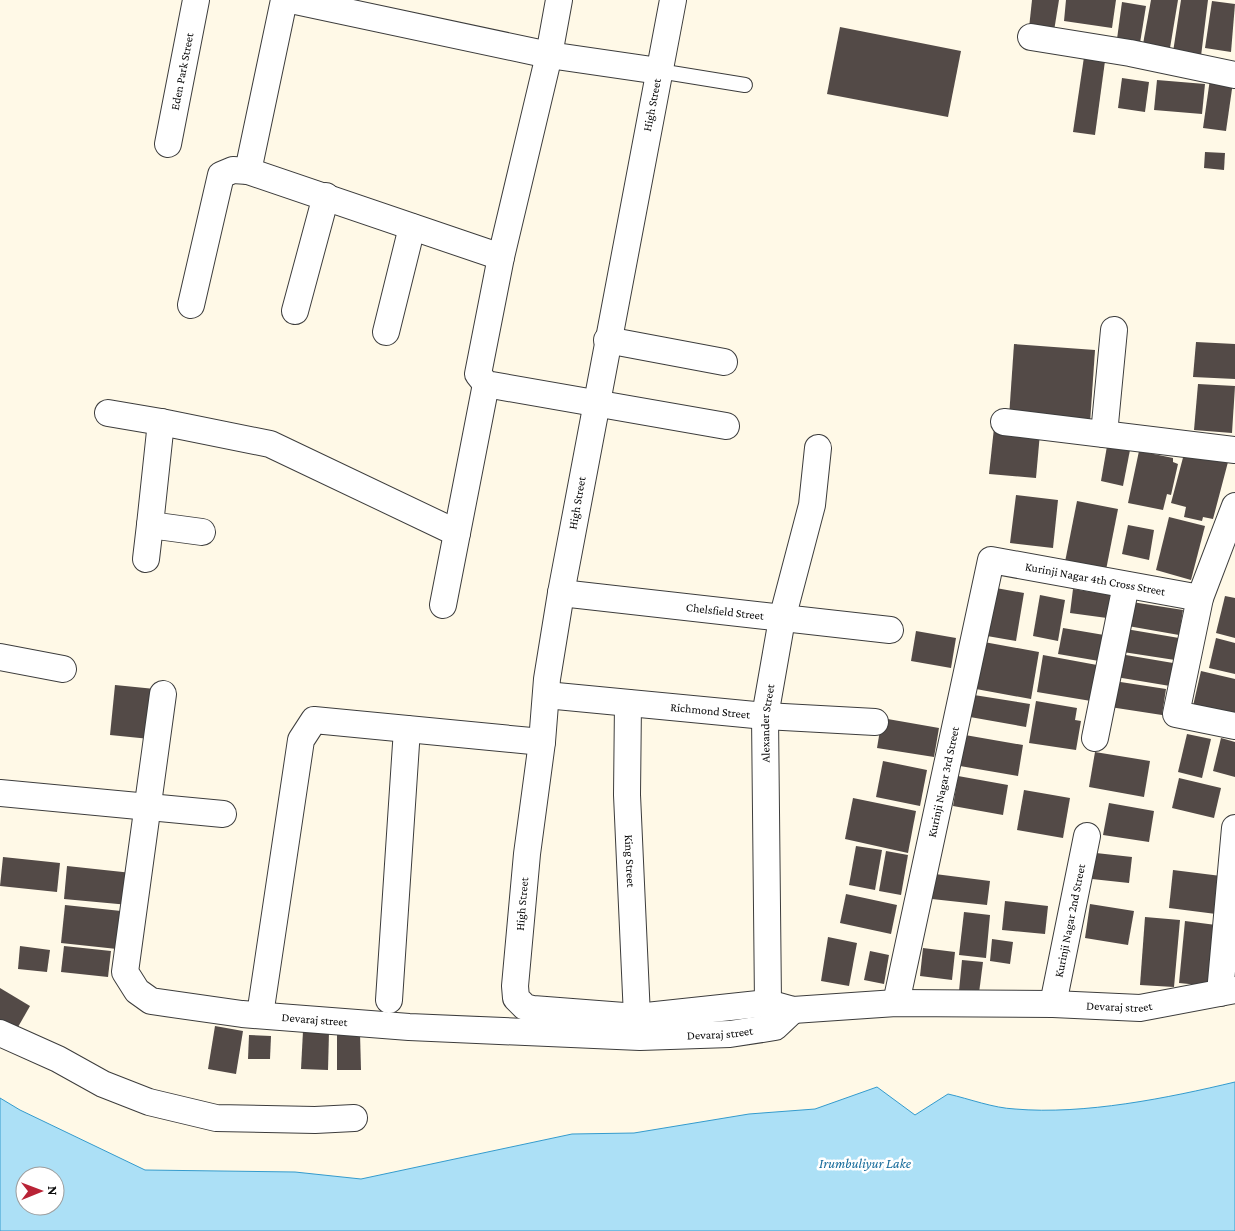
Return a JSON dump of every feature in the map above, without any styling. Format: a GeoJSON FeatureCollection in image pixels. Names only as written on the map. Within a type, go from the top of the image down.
{"type":"FeatureCollection","features":[{"type":"Feature","properties":{"kind":"street","name":"Eden Park Street"},"geometry":{"type":"LineString","coordinates":[[168,144],[196,0]]}},
{"type":"Feature","properties":{"kind":"street"},"geometry":{"type":"LineString","coordinates":[[248,171],[284,0]]}},
{"type":"Feature","properties":{"kind":"street"},"geometry":{"type":"LineString","coordinates":[[291,0],[549,55],[659,71]]}},
{"type":"Feature","properties":{"kind":"street"},"geometry":{"type":"LineString","coordinates":[[559,0],[549,55],[501,257],[478,374],[486,384],[726,426]]}},
{"type":"Feature","properties":{"kind":"street","name":"High Street"},"geometry":{"type":"LineString","coordinates":[[525,1007],[516,998],[515,986],[527,854],[542,742],[546,695],[561,593],[595,404],[672,0]]}},
{"type":"Feature","properties":{"kind":"street"},"geometry":{"type":"LineString","coordinates":[[1030,36],[1130,53],[1235,75]]}},
{"type":"Feature","properties":{"kind":"street"},"geometry":{"type":"LineString","coordinates":[[191,305],[221,176],[233,170],[248,171],[326,196],[501,257]]}},
{"type":"Feature","properties":{"kind":"street"},"geometry":{"type":"LineString","coordinates":[[295,311],[326,196]]}},
{"type":"Feature","properties":{"kind":"street"},"geometry":{"type":"LineString","coordinates":[[386,332],[412,227]]}},
{"type":"Feature","properties":{"kind":"street"},"geometry":{"type":"LineString","coordinates":[[1104,434],[1114,330]]}},
{"type":"Feature","properties":{"kind":"street"},"geometry":{"type":"LineString","coordinates":[[607,340],[724,362]]}},
{"type":"Feature","properties":{"kind":"street"},"geometry":{"type":"LineString","coordinates":[[443,606],[486,384]]}},
{"type":"Feature","properties":{"kind":"street"},"geometry":{"type":"LineString","coordinates":[[108,413],[270,444],[457,533]]}},
{"type":"Feature","properties":{"kind":"street"},"geometry":{"type":"LineString","coordinates":[[146,559],[161,422]]}},
{"type":"Feature","properties":{"kind":"street"},"geometry":{"type":"LineString","coordinates":[[1004,422],[1235,450]]}},
{"type":"Feature","properties":{"kind":"street","name":"Alexander Street"},"geometry":{"type":"LineString","coordinates":[[768,1003],[765,716],[782,619],[812,505],[818,448]]}},
{"type":"Feature","properties":{"kind":"street"},"geometry":{"type":"LineString","coordinates":[[1235,506],[1200,598],[1176,714],[1235,726]]}},
{"type":"Feature","properties":{"kind":"street"},"geometry":{"type":"LineString","coordinates":[[150,525],[202,532]]}},
{"type":"Feature","properties":{"kind":"street","name":"Kurinji Nagar 4th Cross Street"},"geometry":{"type":"LineString","coordinates":[[991,560],[1200,598]]}},
{"type":"Feature","properties":{"kind":"street","name":"Kurinji Nagar 3rd Street"},"geometry":{"type":"LineString","coordinates":[[896,1003],[991,560]]}},
{"type":"Feature","properties":{"kind":"street"},"geometry":{"type":"LineString","coordinates":[[1095,738],[1126,585]]}},
{"type":"Feature","properties":{"kind":"street","name":"Chelsfield Street"},"geometry":{"type":"LineString","coordinates":[[561,593],[890,630]]}},
{"type":"Feature","properties":{"kind":"street"},"geometry":{"type":"LineString","coordinates":[[0,656],[63,669]]}},
{"type":"Feature","properties":{"kind":"street","name":"Devaraj street"},"geometry":{"type":"LineString","coordinates":[[162,694],[125,972],[137,991],[151,1001],[260,1015],[409,1027],[640,1037],[730,1034],[775,1027],[793,1010]]}},
{"type":"Feature","properties":{"kind":"street","name":"Richmond Street"},"geometry":{"type":"LineString","coordinates":[[546,695],[765,716],[875,722]]}},
{"type":"Feature","properties":{"kind":"street","name":"King Street"},"geometry":{"type":"LineString","coordinates":[[628,703],[627,795],[637,1017]]}},
{"type":"Feature","properties":{"kind":"street"},"geometry":{"type":"LineString","coordinates":[[260,1015],[301,740],[307,728],[314,720],[542,742]]}},
{"type":"Feature","properties":{"kind":"street"},"geometry":{"type":"LineString","coordinates":[[389,1000],[407,729]]}},
{"type":"Feature","properties":{"kind":"street"},"geometry":{"type":"LineString","coordinates":[[0,793],[223,814]]}},
{"type":"Feature","properties":{"kind":"street"},"geometry":{"type":"LineString","coordinates":[[1227,992],[1235,828]]}},
{"type":"Feature","properties":{"kind":"street","name":"Kurinji Nagar 2nd Street"},"geometry":{"type":"LineString","coordinates":[[1053,1004],[1086,836]]}},
{"type":"Feature","properties":{"kind":"street","name":"Devaraj street"},"geometry":{"type":"LineString","coordinates":[[525,1007],[637,1017],[768,1003],[793,1010],[896,1003],[1053,1004],[1140,1008],[1227,992]]}},
{"type":"Feature","properties":{"kind":"street"},"geometry":{"type":"LineString","coordinates":[[0,1033],[58,1059],[103,1084],[149,1102],[216,1118],[315,1120],[354,1118]]}},
{"type":"Feature","properties":{"kind":"lane"},"geometry":{"type":"LineString","coordinates":[[659,71],[745,85]]}},
{"type":"Feature","properties":{"kind":"water","name":"Irumbuliyur Lake"},"geometry":{"type":"Polygon","coordinates":[[[1235,1082],[1235,1231],[0,1231],[0,1098],[20,1110],[145,1170],[295,1172],[361,1179],[572,1134],[634,1133],[749,1114],[815,1109],[877,1087],[915,1115],[948,1094],[998,1107],[1042,1110],[1069,1110],[1154,1099],[1235,1082]]]}},
{"type":"Feature","properties":{"kind":"building"},"geometry":{"type":"Polygon","coordinates":[[[1032,0],[1059,0],[1054,31],[1029,28],[1032,0]]]}},
{"type":"Feature","properties":{"kind":"building"},"geometry":{"type":"Polygon","coordinates":[[[1066,0],[1116,0],[1112,28],[1064,21],[1066,0]]]}},
{"type":"Feature","properties":{"kind":"building"},"geometry":{"type":"Polygon","coordinates":[[[1151,0],[1178,0],[1170,48],[1143,44],[1151,0]]]}},
{"type":"Feature","properties":{"kind":"building"},"geometry":{"type":"Polygon","coordinates":[[[1181,0],[1208,0],[1201,56],[1173,52],[1181,0]]]}},
{"type":"Feature","properties":{"kind":"building"},"geometry":{"type":"Polygon","coordinates":[[[1212,1],[1235,4],[1231,52],[1205,48],[1212,1]]]}},
{"type":"Feature","properties":{"kind":"building"},"geometry":{"type":"Polygon","coordinates":[[[1122,2],[1146,6],[1140,43],[1117,39],[1122,2]]]}},
{"type":"Feature","properties":{"kind":"building"},"geometry":{"type":"Polygon","coordinates":[[[840,27],[961,51],[948,117],[827,94],[840,27]]]}},
{"type":"Feature","properties":{"kind":"building"},"geometry":{"type":"Polygon","coordinates":[[[1084,57],[1105,61],[1095,135],[1073,132],[1084,57]]]}},
{"type":"Feature","properties":{"kind":"building"},"geometry":{"type":"Polygon","coordinates":[[[1122,78],[1149,82],[1145,112],[1118,108],[1122,78]]]}},
{"type":"Feature","properties":{"kind":"building"},"geometry":{"type":"Polygon","coordinates":[[[1210,79],[1233,82],[1226,131],[1203,128],[1210,79]]]}},
{"type":"Feature","properties":{"kind":"building"},"geometry":{"type":"Polygon","coordinates":[[[1157,80],[1205,84],[1202,114],[1154,110],[1157,80]]]}},
{"type":"Feature","properties":{"kind":"building"},"geometry":{"type":"Polygon","coordinates":[[[1205,152],[1225,153],[1224,170],[1204,168],[1205,152]]]}},
{"type":"Feature","properties":{"kind":"building"},"geometry":{"type":"Polygon","coordinates":[[[1196,342],[1235,344],[1235,379],[1193,377],[1196,342]]]}},
{"type":"Feature","properties":{"kind":"building"},"geometry":{"type":"Polygon","coordinates":[[[1014,344],[1095,350],[1090,423],[1009,417],[1014,344]]]}},
{"type":"Feature","properties":{"kind":"building"},"geometry":{"type":"Polygon","coordinates":[[[1198,384],[1235,386],[1232,433],[1194,430],[1198,384]]]}},
{"type":"Feature","properties":{"kind":"building"},"geometry":{"type":"Polygon","coordinates":[[[994,428],[1040,433],[1036,478],[989,474],[994,428]]]}},
{"type":"Feature","properties":{"kind":"building"},"geometry":{"type":"Polygon","coordinates":[[[1107,446],[1130,450],[1123,486],[1101,481],[1107,446]]]}},
{"type":"Feature","properties":{"kind":"building"},"geometry":{"type":"Polygon","coordinates":[[[1185,450],[1228,462],[1213,519],[1203,517],[1202,521],[1184,517],[1186,507],[1171,503],[1185,450]]]}},
{"type":"Feature","properties":{"kind":"building"},"geometry":{"type":"Polygon","coordinates":[[[1139,451],[1173,458],[1173,462],[1178,464],[1171,495],[1167,494],[1163,510],[1128,503],[1139,451]]]}},
{"type":"Feature","properties":{"kind":"building"},"geometry":{"type":"Polygon","coordinates":[[[1016,495],[1058,500],[1053,548],[1010,543],[1016,495]]]}},
{"type":"Feature","properties":{"kind":"building"},"geometry":{"type":"Polygon","coordinates":[[[1077,501],[1118,509],[1105,575],[1064,567],[1077,501]]]}},
{"type":"Feature","properties":{"kind":"building"},"geometry":{"type":"Polygon","coordinates":[[[1169,517],[1205,526],[1191,580],[1156,570],[1169,517]]]}},
{"type":"Feature","properties":{"kind":"building"},"geometry":{"type":"Polygon","coordinates":[[[1128,525],[1154,530],[1149,560],[1122,554],[1128,525]]]}},
{"type":"Feature","properties":{"kind":"building"},"geometry":{"type":"Polygon","coordinates":[[[996,588],[1024,593],[1016,641],[987,636],[996,588]]]}},
{"type":"Feature","properties":{"kind":"building"},"geometry":{"type":"Polygon","coordinates":[[[1073,589],[1110,595],[1107,618],[1070,613],[1073,589]]]}},
{"type":"Feature","properties":{"kind":"building"},"geometry":{"type":"Polygon","coordinates":[[[1040,595],[1065,600],[1058,641],[1033,636],[1040,595]]]}},
{"type":"Feature","properties":{"kind":"building"},"geometry":{"type":"Polygon","coordinates":[[[1225,596],[1235,598],[1235,638],[1216,633],[1225,596]]]}},
{"type":"Feature","properties":{"kind":"building"},"geometry":{"type":"Polygon","coordinates":[[[1132,602],[1183,610],[1179,635],[1128,626],[1132,602]]]}},
{"type":"Feature","properties":{"kind":"building"},"geometry":{"type":"Polygon","coordinates":[[[1063,628],[1104,635],[1099,661],[1058,654],[1063,628]]]}},
{"type":"Feature","properties":{"kind":"building"},"geometry":{"type":"Polygon","coordinates":[[[1126,629],[1179,638],[1175,660],[1123,652],[1126,629]]]}},
{"type":"Feature","properties":{"kind":"building"},"geometry":{"type":"Polygon","coordinates":[[[916,631],[956,638],[951,668],[911,661],[916,631]]]}},
{"type":"Feature","properties":{"kind":"building"},"geometry":{"type":"Polygon","coordinates":[[[1216,638],[1235,643],[1235,674],[1209,668],[1216,638]]]}},
{"type":"Feature","properties":{"kind":"building"},"geometry":{"type":"Polygon","coordinates":[[[984,642],[1039,652],[1031,699],[976,689],[984,642]]]}},
{"type":"Feature","properties":{"kind":"building"},"geometry":{"type":"Polygon","coordinates":[[[1120,654],[1173,663],[1170,686],[1116,677],[1120,654]]]}},
{"type":"Feature","properties":{"kind":"building"},"geometry":{"type":"Polygon","coordinates":[[[1043,655],[1097,665],[1091,701],[1037,692],[1043,655]]]}},
{"type":"Feature","properties":{"kind":"building"},"geometry":{"type":"Polygon","coordinates":[[[1201,671],[1235,679],[1235,716],[1193,706],[1201,671]]]}},
{"type":"Feature","properties":{"kind":"building"},"geometry":{"type":"Polygon","coordinates":[[[1114,681],[1166,689],[1162,715],[1110,707],[1114,681]]]}},
{"type":"Feature","properties":{"kind":"building"},"geometry":{"type":"Polygon","coordinates":[[[115,685],[155,689],[150,739],[110,735],[115,685]]]}},
{"type":"Feature","properties":{"kind":"building"},"geometry":{"type":"Polygon","coordinates":[[[974,695],[1030,704],[1026,727],[970,717],[974,695]]]}},
{"type":"Feature","properties":{"kind":"building"},"geometry":{"type":"Polygon","coordinates":[[[1036,701],[1077,708],[1075,720],[1081,721],[1076,750],[1029,743],[1036,701]]]}},
{"type":"Feature","properties":{"kind":"building"},"geometry":{"type":"Polygon","coordinates":[[[882,718],[939,728],[934,757],[877,748],[882,718]]]}},
{"type":"Feature","properties":{"kind":"building"},"geometry":{"type":"Polygon","coordinates":[[[1187,734],[1211,739],[1202,778],[1178,772],[1187,734]]]}},
{"type":"Feature","properties":{"kind":"building"},"geometry":{"type":"Polygon","coordinates":[[[965,735],[1023,745],[1018,776],[960,766],[965,735]]]}},
{"type":"Feature","properties":{"kind":"building"},"geometry":{"type":"Polygon","coordinates":[[[1221,738],[1235,742],[1235,777],[1213,771],[1221,738]]]}},
{"type":"Feature","properties":{"kind":"building"},"geometry":{"type":"Polygon","coordinates":[[[1095,752],[1150,761],[1144,797],[1089,787],[1095,752]]]}},
{"type":"Feature","properties":{"kind":"building"},"geometry":{"type":"Polygon","coordinates":[[[883,761],[927,770],[920,806],[876,797],[883,761]]]}},
{"type":"Feature","properties":{"kind":"building"},"geometry":{"type":"Polygon","coordinates":[[[958,776],[1008,785],[1003,815],[953,806],[958,776]]]}},
{"type":"Feature","properties":{"kind":"building"},"geometry":{"type":"Polygon","coordinates":[[[1179,778],[1221,788],[1214,818],[1172,808],[1179,778]]]}},
{"type":"Feature","properties":{"kind":"building"},"geometry":{"type":"Polygon","coordinates":[[[1024,790],[1070,798],[1063,838],[1017,830],[1024,790]]]}},
{"type":"Feature","properties":{"kind":"building"},"geometry":{"type":"Polygon","coordinates":[[[853,798],[916,811],[908,853],[845,839],[853,798]]]}},
{"type":"Feature","properties":{"kind":"building"},"geometry":{"type":"Polygon","coordinates":[[[1109,803],[1154,811],[1149,842],[1103,835],[1109,803]]]}},
{"type":"Feature","properties":{"kind":"building"},"geometry":{"type":"Polygon","coordinates":[[[856,846],[882,850],[875,890],[849,885],[856,846]]]}},
{"type":"Feature","properties":{"kind":"building"},"geometry":{"type":"Polygon","coordinates":[[[886,851],[908,855],[901,895],[879,891],[886,851]]]}},
{"type":"Feature","properties":{"kind":"building"},"geometry":{"type":"Polygon","coordinates":[[[1096,853],[1132,857],[1129,883],[1092,879],[1096,853]]]}},
{"type":"Feature","properties":{"kind":"building"},"geometry":{"type":"Polygon","coordinates":[[[3,857],[60,863],[57,892],[0,886],[3,857]]]}},
{"type":"Feature","properties":{"kind":"building"},"geometry":{"type":"Polygon","coordinates":[[[67,866],[132,873],[129,905],[64,899],[67,866]]]}},
{"type":"Feature","properties":{"kind":"building"},"geometry":{"type":"Polygon","coordinates":[[[1173,870],[1221,876],[1216,914],[1169,908],[1173,870]]]}},
{"type":"Feature","properties":{"kind":"building"},"geometry":{"type":"Polygon","coordinates":[[[935,874],[990,881],[987,905],[932,899],[935,874]]]}},
{"type":"Feature","properties":{"kind":"building"},"geometry":{"type":"Polygon","coordinates":[[[846,894],[897,905],[891,934],[840,923],[846,894]]]}},
{"type":"Feature","properties":{"kind":"building"},"geometry":{"type":"Polygon","coordinates":[[[1005,901],[1048,906],[1045,934],[1002,930],[1005,901]]]}},
{"type":"Feature","properties":{"kind":"building"},"geometry":{"type":"Polygon","coordinates":[[[1090,904],[1134,911],[1128,945],[1085,938],[1090,904]]]}},
{"type":"Feature","properties":{"kind":"building"},"geometry":{"type":"Polygon","coordinates":[[[65,905],[121,911],[117,949],[61,943],[65,905]]]}},
{"type":"Feature","properties":{"kind":"building"},"geometry":{"type":"Polygon","coordinates":[[[964,912],[990,915],[986,958],[959,955],[964,912]]]}},
{"type":"Feature","properties":{"kind":"building"},"geometry":{"type":"Polygon","coordinates":[[[1145,917],[1180,920],[1174,987],[1140,985],[1145,917]]]}},
{"type":"Feature","properties":{"kind":"building"},"geometry":{"type":"Polygon","coordinates":[[[1185,921],[1216,925],[1209,986],[1179,983],[1185,921]]]}},
{"type":"Feature","properties":{"kind":"building"},"geometry":{"type":"Polygon","coordinates":[[[828,937],[857,943],[849,986],[821,981],[828,937]]]}},
{"type":"Feature","properties":{"kind":"building"},"geometry":{"type":"Polygon","coordinates":[[[992,939],[1013,942],[1010,964],[990,961],[992,939]]]}},
{"type":"Feature","properties":{"kind":"building"},"geometry":{"type":"Polygon","coordinates":[[[20,946],[50,950],[47,972],[18,969],[20,946]]]}},
{"type":"Feature","properties":{"kind":"building"},"geometry":{"type":"Polygon","coordinates":[[[64,946],[111,951],[108,977],[61,972],[64,946]]]}},
{"type":"Feature","properties":{"kind":"building"},"geometry":{"type":"Polygon","coordinates":[[[923,948],[955,952],[952,980],[920,976],[923,948]]]}},
{"type":"Feature","properties":{"kind":"building"},"geometry":{"type":"Polygon","coordinates":[[[870,951],[889,955],[884,984],[864,980],[870,951]]]}},
{"type":"Feature","properties":{"kind":"building"},"geometry":{"type":"Polygon","coordinates":[[[962,960],[983,962],[979,993],[959,991],[962,960]]]}},
{"type":"Feature","properties":{"kind":"building"},"geometry":{"type":"Polygon","coordinates":[[[0,988],[30,1006],[14,1034],[0,1026],[0,988]]]}},
{"type":"Feature","properties":{"kind":"building"},"geometry":{"type":"Polygon","coordinates":[[[215,1026],[243,1031],[236,1074],[208,1069],[215,1026]]]}},
{"type":"Feature","properties":{"kind":"building"},"geometry":{"type":"Polygon","coordinates":[[[303,1031],[329,1032],[328,1070],[301,1069],[303,1031]]]}},
{"type":"Feature","properties":{"kind":"building"},"geometry":{"type":"Polygon","coordinates":[[[337,1033],[360,1033],[361,1070],[337,1070],[337,1033]]]}},
{"type":"Feature","properties":{"kind":"building"},"geometry":{"type":"Polygon","coordinates":[[[249,1035],[271,1036],[270,1059],[248,1059],[249,1035]]]}}]}
